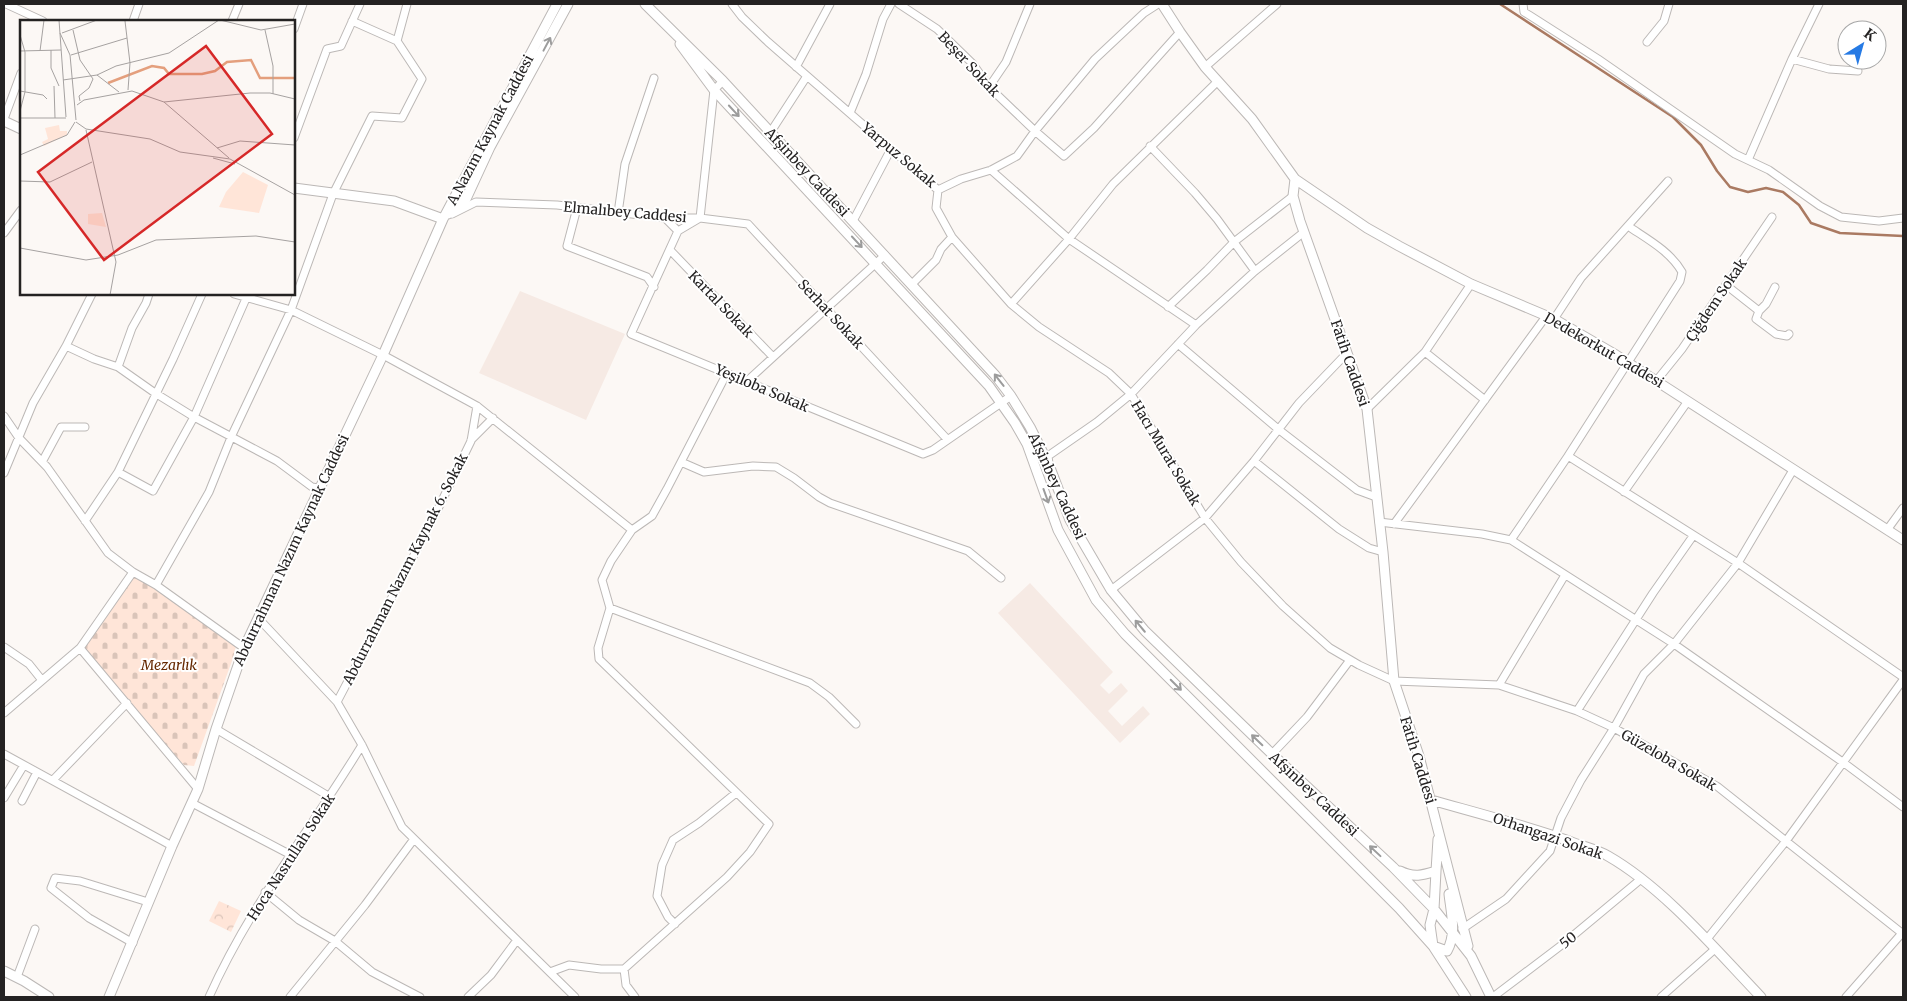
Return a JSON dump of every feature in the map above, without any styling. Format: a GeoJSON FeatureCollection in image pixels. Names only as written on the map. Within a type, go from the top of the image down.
{"type":"FeatureCollection","features":[{"type":"Feature","properties":{"kind":"street"},"geometry":{"type":"LineString","coordinates":[[6,4],[41,20]]}},
{"type":"Feature","properties":{"kind":"street"},"geometry":{"type":"LineString","coordinates":[[133,20],[139,4]]}},
{"type":"Feature","properties":{"kind":"street"},"geometry":{"type":"LineString","coordinates":[[232,20],[238,4]]}},
{"type":"Feature","properties":{"kind":"street"},"geometry":{"type":"LineString","coordinates":[[295,27],[303,4]]}},
{"type":"Feature","properties":{"kind":"street"},"geometry":{"type":"LineString","coordinates":[[295,135],[326,49],[341,46],[360,4]]}},
{"type":"Feature","properties":{"kind":"street"},"geometry":{"type":"LineString","coordinates":[[397,41],[408,4]]}},
{"type":"Feature","properties":{"kind":"street","name":"A.Nazım Kaynak Caddesi"},"geometry":{"type":"LineString","coordinates":[[443,219],[558,4]]}},
{"type":"Feature","properties":{"kind":"street","name":"A.Nazım Kaynak Caddesi"},"geometry":{"type":"LineString","coordinates":[[443,219],[466,199],[490,146],[568,4]]}},
{"type":"Feature","properties":{"kind":"street","name":"Afşinbey Caddesi"},"geometry":{"type":"LineString","coordinates":[[645,4],[723,81],[995,375],[1011,396],[1030,427],[1049,464],[1070,520],[1111,590],[1145,631],[1458,930],[1492,997]]}},
{"type":"Feature","properties":{"kind":"street","name":"Yarpuz Sokak"},"geometry":{"type":"LineString","coordinates":[[732,4],[749,23],[796,67],[938,190],[961,178],[991,170],[1017,156],[1035,131],[1095,59],[1144,12],[1160,4]]}},
{"type":"Feature","properties":{"kind":"street"},"geometry":{"type":"LineString","coordinates":[[796,67],[830,4]]}},
{"type":"Feature","properties":{"kind":"street"},"geometry":{"type":"LineString","coordinates":[[850,113],[866,74],[883,19],[891,4]]}},
{"type":"Feature","properties":{"kind":"street","name":"Beşer Sokak"},"geometry":{"type":"LineString","coordinates":[[899,4],[937,29],[973,64],[989,87],[1064,156],[1094,128],[1180,32]]}},
{"type":"Feature","properties":{"kind":"street"},"geometry":{"type":"LineString","coordinates":[[989,87],[1006,62],[1030,4]]}},
{"type":"Feature","properties":{"kind":"street"},"geometry":{"type":"LineString","coordinates":[[1160,4],[1205,67],[1252,119],[1295,179]]}},
{"type":"Feature","properties":{"kind":"street"},"geometry":{"type":"LineString","coordinates":[[1205,67],[1277,4]]}},
{"type":"Feature","properties":{"kind":"street"},"geometry":{"type":"LineString","coordinates":[[1523,4],[1524,12],[1598,59],[1735,154],[1769,170],[1820,206],[1841,216],[1879,221],[1903,218]]}},
{"type":"Feature","properties":{"kind":"street"},"geometry":{"type":"LineString","coordinates":[[1647,42],[1664,22],[1669,4]]}},
{"type":"Feature","properties":{"kind":"street"},"geometry":{"type":"LineString","coordinates":[[1748,160],[1792,59],[1819,4]]}},
{"type":"Feature","properties":{"kind":"street","name":"Afşinbey Caddesi"},"geometry":{"type":"LineString","coordinates":[[660,18],[714,90],[876,262],[989,386],[1027,444],[1058,530],[1096,600],[1125,634],[1399,908],[1433,946],[1466,997]]}},
{"type":"Feature","properties":{"kind":"street"},"geometry":{"type":"LineString","coordinates":[[156,585],[209,492],[232,435],[291,310],[333,194],[372,116],[402,118],[422,79],[397,41],[352,21]]}},
{"type":"Feature","properties":{"kind":"street"},"geometry":{"type":"LineString","coordinates":[[1792,59],[1837,69]]}},
{"type":"Feature","properties":{"kind":"street"},"geometry":{"type":"LineString","coordinates":[[20,76],[4,120],[20,128]]}},
{"type":"Feature","properties":{"kind":"street"},"geometry":{"type":"LineString","coordinates":[[770,133],[806,76]]}},
{"type":"Feature","properties":{"kind":"street"},"geometry":{"type":"LineString","coordinates":[[618,213],[625,164],[654,78]]}},
{"type":"Feature","properties":{"kind":"street"},"geometry":{"type":"LineString","coordinates":[[714,90],[723,81]]}},
{"type":"Feature","properties":{"kind":"street"},"geometry":{"type":"LineString","coordinates":[[1011,304],[1069,239],[1113,184],[1217,82]]}},
{"type":"Feature","properties":{"kind":"street","name":"Elmalıbey Caddesi"},"geometry":{"type":"LineString","coordinates":[[443,219],[476,202],[557,205],[665,218],[700,218],[714,90]]}},
{"type":"Feature","properties":{"kind":"street"},"geometry":{"type":"LineString","coordinates":[[1150,146],[1195,193],[1255,271]]}},
{"type":"Feature","properties":{"kind":"street"},"geometry":{"type":"LineString","coordinates":[[853,221],[890,149]]}},
{"type":"Feature","properties":{"kind":"street"},"geometry":{"type":"LineString","coordinates":[[991,170],[1069,239],[1196,326]]}},
{"type":"Feature","properties":{"kind":"street","name":"Fatih Caddesi"},"geometry":{"type":"LineString","coordinates":[[1295,179],[1293,196],[1304,232],[1367,409],[1383,552],[1394,681],[1419,756],[1438,827],[1458,930]]}},
{"type":"Feature","properties":{"kind":"street","name":"Dedekorkut Caddesi"},"geometry":{"type":"LineString","coordinates":[[1295,179],[1367,228],[1471,284],[1550,317],[1657,380],[1903,540]]}},
{"type":"Feature","properties":{"kind":"street"},"geometry":{"type":"LineString","coordinates":[[1394,524],[1485,400],[1581,278],[1668,181]]}},
{"type":"Feature","properties":{"kind":"street"},"geometry":{"type":"LineString","coordinates":[[295,188],[394,201],[443,219]]}},
{"type":"Feature","properties":{"kind":"street","name":"Hacı Murat Sokak"},"geometry":{"type":"LineString","coordinates":[[938,190],[936,208],[952,237],[1011,304],[1039,327],[1109,373],[1131,394],[1205,518],[1241,562],[1284,606],[1330,648],[1394,681]]}},
{"type":"Feature","properties":{"kind":"street"},"geometry":{"type":"LineString","coordinates":[[1168,307],[1234,242],[1293,196]]}},
{"type":"Feature","properties":{"kind":"street"},"geometry":{"type":"LineString","coordinates":[[577,208],[567,246],[648,277],[654,288]]}},
{"type":"Feature","properties":{"kind":"street"},"geometry":{"type":"LineString","coordinates":[[4,233],[20,211]]}},
{"type":"Feature","properties":{"kind":"street","name":"Çiğdem Sokak"},"geometry":{"type":"LineString","coordinates":[[1657,380],[1682,349],[1772,217]]}},
{"type":"Feature","properties":{"kind":"street"},"geometry":{"type":"LineString","coordinates":[[665,218],[678,231],[700,218]]}},
{"type":"Feature","properties":{"kind":"street","name":"Serhat Sokak"},"geometry":{"type":"LineString","coordinates":[[700,218],[748,224],[947,439]]}},
{"type":"Feature","properties":{"kind":"street","name":"Abdurrahman Nazım Kaynak Caddesi"},"geometry":{"type":"LineString","coordinates":[[109,997],[133,943],[148,902],[198,789],[244,648],[318,488],[383,355],[443,219]]}},
{"type":"Feature","properties":{"kind":"street"},"geometry":{"type":"LineString","coordinates":[[1511,540],[1568,456],[1680,281],[1682,272],[1677,262],[1628,226]]}},
{"type":"Feature","properties":{"kind":"street","name":"Yeşiloba Sokak"},"geometry":{"type":"LineString","coordinates":[[678,231],[654,288],[631,334],[923,454],[933,450],[1011,396]]}},
{"type":"Feature","properties":{"kind":"street"},"geometry":{"type":"LineString","coordinates":[[1049,464],[1048,456],[1097,422],[1131,394],[1196,326],[1255,271],[1304,232]]}},
{"type":"Feature","properties":{"kind":"street"},"geometry":{"type":"LineString","coordinates":[[912,284],[936,260],[941,250],[952,237]]}},
{"type":"Feature","properties":{"kind":"street","name":"Kartal Sokak"},"geometry":{"type":"LineString","coordinates":[[670,250],[773,357]]}},
{"type":"Feature","properties":{"kind":"street"},"geometry":{"type":"LineString","coordinates":[[746,382],[884,255]]}},
{"type":"Feature","properties":{"kind":"street"},"geometry":{"type":"LineString","coordinates":[[1367,409],[1425,352],[1471,284]]}},
{"type":"Feature","properties":{"kind":"street"},"geometry":{"type":"LineString","coordinates":[[1726,285],[1759,311]]}},
{"type":"Feature","properties":{"kind":"street"},"geometry":{"type":"LineString","coordinates":[[1774,288],[1756,319],[1776,334],[1787,336],[1789,334]]}},
{"type":"Feature","properties":{"kind":"street"},"geometry":{"type":"LineString","coordinates":[[4,473],[33,403],[66,346],[92,295]]}},
{"type":"Feature","properties":{"kind":"street"},"geometry":{"type":"LineString","coordinates":[[118,366],[132,328],[148,295]]}},
{"type":"Feature","properties":{"kind":"street"},"geometry":{"type":"LineString","coordinates":[[85,521],[118,472],[202,295]]}},
{"type":"Feature","properties":{"kind":"street"},"geometry":{"type":"LineString","coordinates":[[118,472],[153,491],[194,416],[247,295],[291,310],[383,355],[477,406],[632,530]]}},
{"type":"Feature","properties":{"kind":"street"},"geometry":{"type":"LineString","coordinates":[[1178,344],[1278,430],[1357,490],[1376,497]]}},
{"type":"Feature","properties":{"kind":"street"},"geometry":{"type":"LineString","coordinates":[[66,346],[94,360],[118,366],[155,393],[278,461],[312,487],[318,488]]}},
{"type":"Feature","properties":{"kind":"street"},"geometry":{"type":"LineString","coordinates":[[1425,352],[1485,400]]}},
{"type":"Feature","properties":{"kind":"street"},"geometry":{"type":"LineString","coordinates":[[1111,590],[1205,518],[1254,461],[1299,403],[1346,353]]}},
{"type":"Feature","properties":{"kind":"street"},"geometry":{"type":"LineString","coordinates":[[550,972],[568,965],[601,969],[624,969],[727,877],[750,852],[769,824],[599,659],[598,648],[610,608],[602,580],[611,561],[632,530],[652,516],[727,373]]}},
{"type":"Feature","properties":{"kind":"street"},"geometry":{"type":"LineString","coordinates":[[1624,492],[1688,401]]}},
{"type":"Feature","properties":{"kind":"street","name":"Abdurrahman Nazım Kaynak 6. Sokak"},"geometry":{"type":"LineString","coordinates":[[337,702],[433,519],[470,440],[477,406]]}},
{"type":"Feature","properties":{"kind":"street"},"geometry":{"type":"LineString","coordinates":[[4,416],[19,438],[42,462],[108,553],[244,648]]}},
{"type":"Feature","properties":{"kind":"street"},"geometry":{"type":"LineString","coordinates":[[470,440],[493,418]]}},
{"type":"Feature","properties":{"kind":"street"},"geometry":{"type":"LineString","coordinates":[[42,462],[61,427],[85,427]]}},
{"type":"Feature","properties":{"kind":"street"},"geometry":{"type":"LineString","coordinates":[[1568,456],[1692,536],[1738,563],[1903,679],[1786,842],[1707,940]]}},
{"type":"Feature","properties":{"kind":"street"},"geometry":{"type":"LineString","coordinates":[[1254,461],[1339,529],[1369,548],[1383,552]]}},
{"type":"Feature","properties":{"kind":"street"},"geometry":{"type":"LineString","coordinates":[[681,462],[704,472],[753,466],[776,467],[830,503],[968,551],[1001,578]]}},
{"type":"Feature","properties":{"kind":"street"},"geometry":{"type":"LineString","coordinates":[[1438,827],[1434,909],[1430,925],[1433,946],[1447,951],[1458,930],[1506,899],[1550,851],[1561,818],[1581,780],[1614,728],[1644,674],[1674,644],[1738,563],[1794,470]]}},
{"type":"Feature","properties":{"kind":"street"},"geometry":{"type":"LineString","coordinates":[[1887,530],[1903,508]]}},
{"type":"Feature","properties":{"kind":"street"},"geometry":{"type":"LineString","coordinates":[[1379,522],[1482,534],[1511,540],[1674,644],[1844,763],[1903,807]]}},
{"type":"Feature","properties":{"kind":"street"},"geometry":{"type":"LineString","coordinates":[[1578,711],[1692,536]]}},
{"type":"Feature","properties":{"kind":"street"},"geometry":{"type":"LineString","coordinates":[[4,714],[42,679],[80,648],[133,572]]}},
{"type":"Feature","properties":{"kind":"street"},"geometry":{"type":"LineString","coordinates":[[1499,685],[1565,575]]}},
{"type":"Feature","properties":{"kind":"street"},"geometry":{"type":"LineString","coordinates":[[610,608],[810,683],[829,697],[856,724]]}},
{"type":"Feature","properties":{"kind":"street"},"geometry":{"type":"LineString","coordinates":[[259,619],[337,702],[362,745],[402,827],[575,997]]}},
{"type":"Feature","properties":{"kind":"street"},"geometry":{"type":"LineString","coordinates":[[4,648],[29,664],[42,679]]}},
{"type":"Feature","properties":{"kind":"street"},"geometry":{"type":"LineString","coordinates":[[80,648],[198,789]]}},
{"type":"Feature","properties":{"kind":"street"},"geometry":{"type":"LineString","coordinates":[[1272,754],[1307,717],[1350,660]]}},
{"type":"Feature","properties":{"kind":"street","name":"Güzeloba Sokak"},"geometry":{"type":"LineString","coordinates":[[1394,681],[1499,685],[1578,711],[1614,728],[1718,787],[1903,933]]}},
{"type":"Feature","properties":{"kind":"street"},"geometry":{"type":"LineString","coordinates":[[53,780],[127,703]]}},
{"type":"Feature","properties":{"kind":"street"},"geometry":{"type":"LineString","coordinates":[[216,729],[330,796]]}},
{"type":"Feature","properties":{"kind":"street","name":"Hoca Nasrullah Sokak"},"geometry":{"type":"LineString","coordinates":[[208,997],[265,892],[362,745]]}},
{"type":"Feature","properties":{"kind":"street"},"geometry":{"type":"LineString","coordinates":[[4,754],[172,846]]}},
{"type":"Feature","properties":{"kind":"street"},"geometry":{"type":"LineString","coordinates":[[4,798],[24,765]]}},
{"type":"Feature","properties":{"kind":"street"},"geometry":{"type":"LineString","coordinates":[[22,801],[38,772]]}},
{"type":"Feature","properties":{"kind":"street"},"geometry":{"type":"LineString","coordinates":[[675,924],[668,917],[657,896],[662,865],[673,840],[699,823],[736,793]]}},
{"type":"Feature","properties":{"kind":"street","name":"Orhangazi Sokak"},"geometry":{"type":"LineString","coordinates":[[1431,800],[1532,828],[1607,855],[1641,879],[1707,940],[1761,997]]}},
{"type":"Feature","properties":{"kind":"street"},"geometry":{"type":"LineString","coordinates":[[192,803],[291,855]]}},
{"type":"Feature","properties":{"kind":"street"},"geometry":{"type":"LineString","coordinates":[[290,997],[365,905],[414,839]]}},
{"type":"Feature","properties":{"kind":"street"},"geometry":{"type":"LineString","coordinates":[[1393,867],[1408,875],[1418,876],[1436,871]]}},
{"type":"Feature","properties":{"kind":"street"},"geometry":{"type":"LineString","coordinates":[[133,943],[89,918],[51,888],[51,884],[55,878],[80,881],[148,902]]}},
{"type":"Feature","properties":{"kind":"street","name":"50"},"geometry":{"type":"LineString","coordinates":[[1492,997],[1586,926],[1641,879]]}},
{"type":"Feature","properties":{"kind":"street"},"geometry":{"type":"LineString","coordinates":[[265,892],[299,920],[335,941],[372,972],[420,997]]}},
{"type":"Feature","properties":{"kind":"street"},"geometry":{"type":"LineString","coordinates":[[17,977],[35,929]]}},
{"type":"Feature","properties":{"kind":"street"},"geometry":{"type":"LineString","coordinates":[[1846,997],[1903,933]]}},
{"type":"Feature","properties":{"kind":"street"},"geometry":{"type":"LineString","coordinates":[[468,997],[491,975],[517,940]]}},
{"type":"Feature","properties":{"kind":"street"},"geometry":{"type":"LineString","coordinates":[[1661,997],[1715,949]]}},
{"type":"Feature","properties":{"kind":"street"},"geometry":{"type":"LineString","coordinates":[[624,969],[626,985],[635,997]]}},
{"type":"Feature","properties":{"kind":"street"},"geometry":{"type":"LineString","coordinates":[[4,970],[49,997]]}},
{"type":"Feature","properties":{"kind":"shaded area"},"geometry":{"type":"Polygon","coordinates":[[[520,291],[625,334],[586,420],[479,373],[520,291]]]}},
{"type":"Feature","properties":{"kind":"shaded area"},"geometry":{"type":"Polygon","coordinates":[[[1030,583],[1113,672],[1100,685],[1109,694],[1121,683],[1128,691],[1108,711],[1122,726],[1143,706],[1150,714],[1120,743],[998,613],[1030,583]]]}},
{"type":"Feature","properties":{"kind":"green space","name":"Mezarlık"},"geometry":{"type":"Polygon","coordinates":[[[133,572],[236,646],[194,766],[184,765],[80,648],[133,572]]]}},
{"type":"Feature","properties":{"kind":"green space"},"geometry":{"type":"Polygon","coordinates":[[[219,901],[241,911],[231,932],[209,921],[219,901]]]}},
{"type":"Feature","properties":{"kind":"waterway"},"geometry":{"type":"LineString","coordinates":[[1500,4],[1673,117],[1701,145],[1717,171],[1730,187],[1748,192],[1766,188],[1783,192],[1799,205],[1811,223],[1840,233],[1903,236]]}}]}
